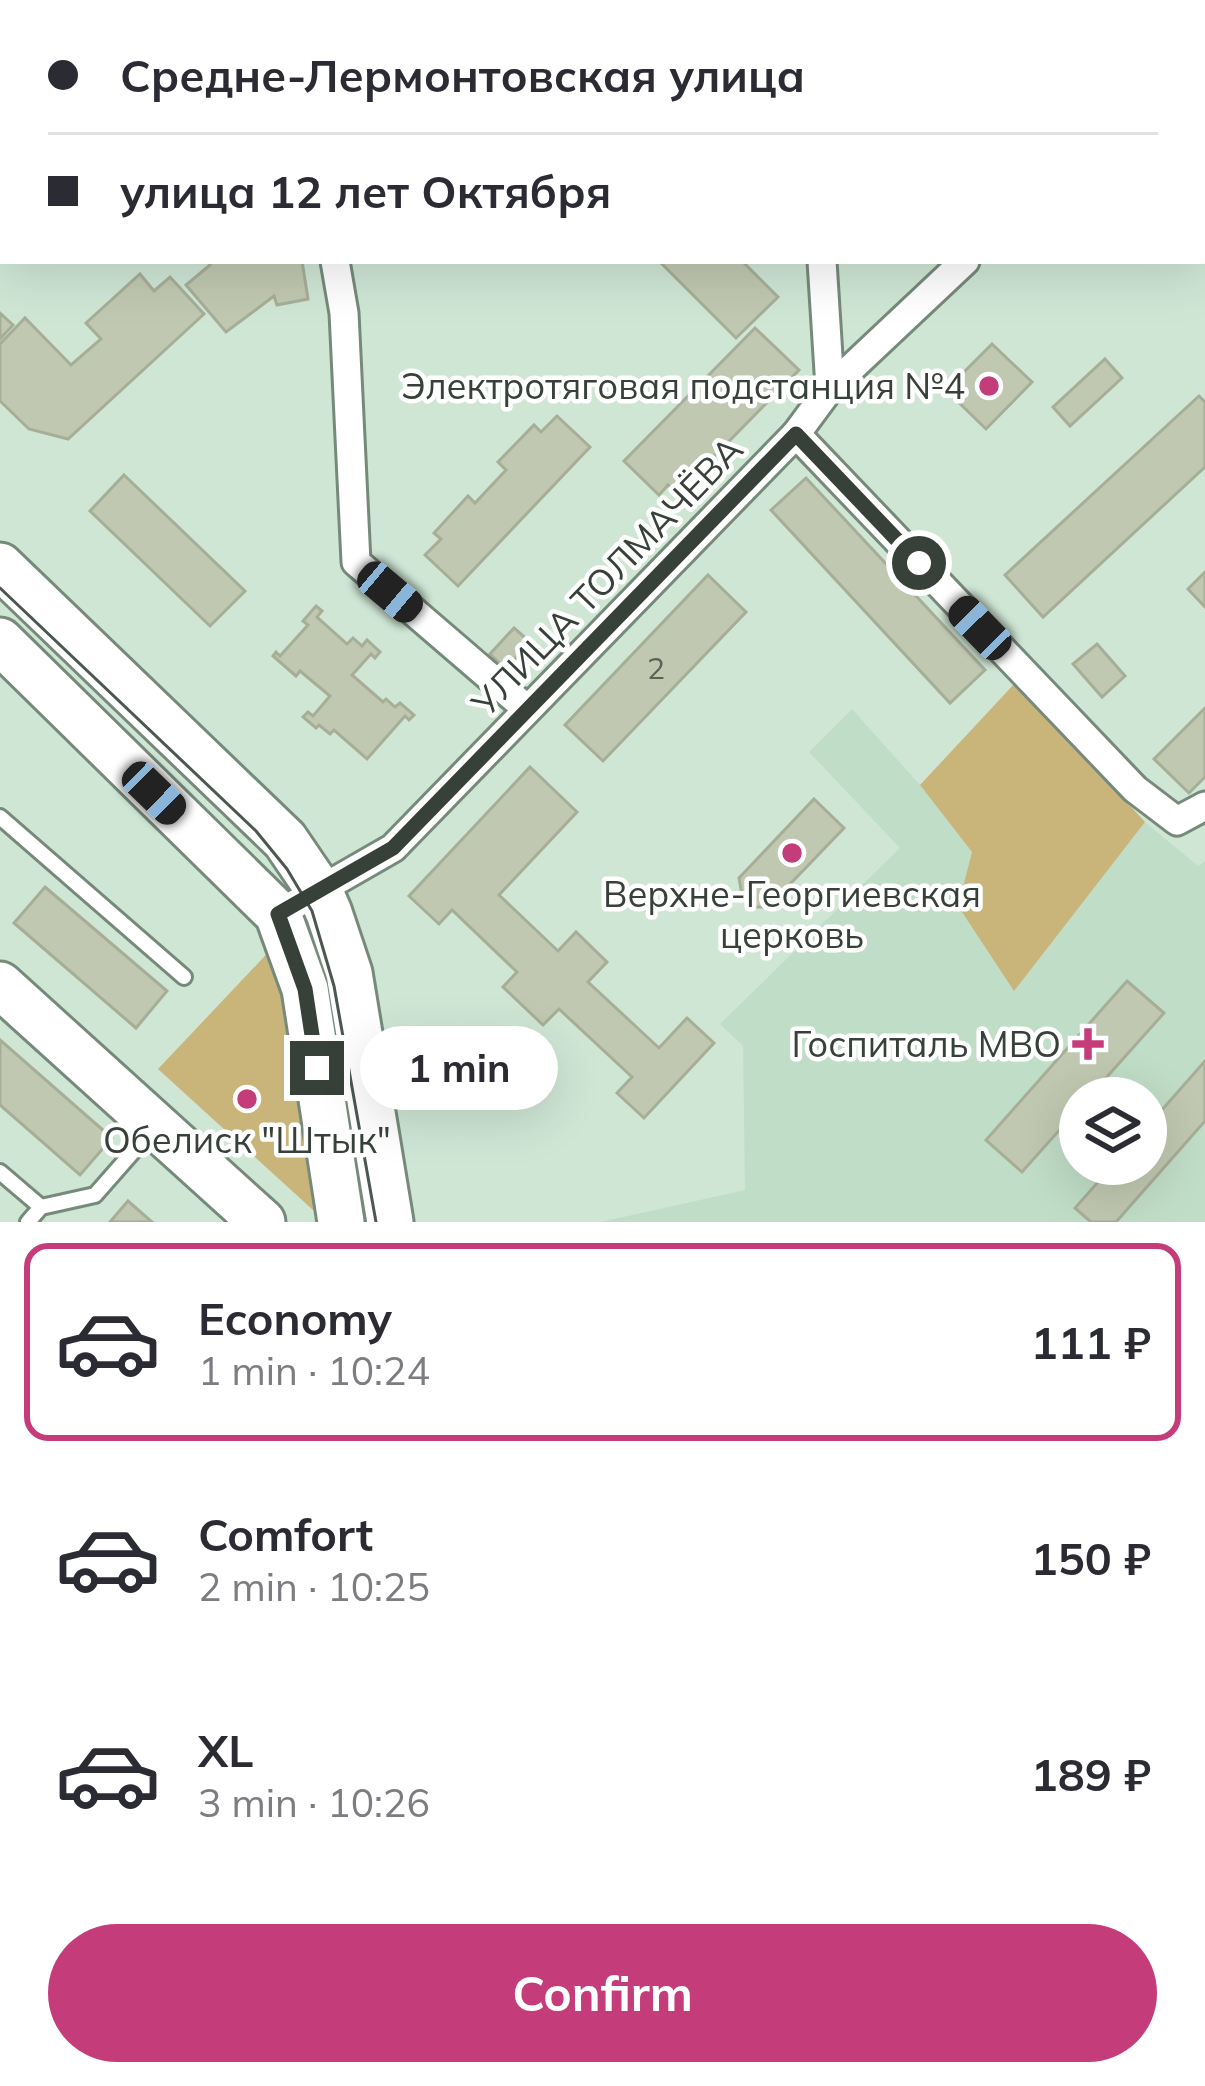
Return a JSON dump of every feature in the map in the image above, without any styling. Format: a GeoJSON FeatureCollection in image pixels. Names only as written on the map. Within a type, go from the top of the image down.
{"type":"FeatureCollection","features":[{"type":"Feature","properties":{"kind":"main road"},"geometry":{"type":"LineString","coordinates":[[0,566],[285,839],[319,890],[349,974],[389,1222]]}},
{"type":"Feature","properties":{"kind":"main road"},"geometry":{"type":"LineString","coordinates":[[0,641],[278,914],[305,989],[341,1222]]}},
{"type":"Feature","properties":{"kind":"main road"},"geometry":{"type":"LineString","coordinates":[[0,985],[262,1222]]}},
{"type":"Feature","properties":{"kind":"street"},"geometry":{"type":"LineString","coordinates":[[336,264],[344,313],[356,562],[526,709]]}},
{"type":"Feature","properties":{"kind":"street"},"geometry":{"type":"LineString","coordinates":[[821,264],[830,388]]}},
{"type":"Feature","properties":{"kind":"street","name":"УЛИЦА ТОЛМАЧЁВА"},"geometry":{"type":"LineString","coordinates":[[278,914],[393,848],[796,434],[830,388],[962,264]]}},
{"type":"Feature","properties":{"kind":"street"},"geometry":{"type":"LineString","coordinates":[[796,434],[1135,789],[1177,821],[1205,806]]}},
{"type":"Feature","properties":{"kind":"lane"},"geometry":{"type":"LineString","coordinates":[[0,817],[184,976]]}},
{"type":"Feature","properties":{"kind":"lane"},"geometry":{"type":"LineString","coordinates":[[28,1222],[41,1208],[94,1195],[156,1126]]}},
{"type":"Feature","properties":{"kind":"lane"},"geometry":{"type":"LineString","coordinates":[[0,1172],[41,1208]]}},
{"type":"Feature","properties":{"kind":"shaded area"},"geometry":{"type":"Polygon","coordinates":[[[1016,682],[1145,822],[1014,991],[958,906],[972,852],[920,785],[1016,682]]]}},
{"type":"Feature","properties":{"kind":"shaded area"},"geometry":{"type":"Polygon","coordinates":[[[852,709],[972,852],[958,906],[1014,990],[1145,822],[1198,866],[1205,861],[1205,1222],[601,1222],[745,1190],[743,1046],[720,1024],[900,848],[809,752],[852,709]]]}},
{"type":"Feature","properties":{"kind":"shaded area"},"geometry":{"type":"Polygon","coordinates":[[[297,922],[333,1205],[313,1210],[158,1069],[297,922]]]}},
{"type":"Feature","properties":{"kind":"building"},"geometry":{"type":"Polygon","coordinates":[[[302,264],[308,299],[277,305],[274,296],[226,332],[186,285],[210,265],[302,264]]]}},
{"type":"Feature","properties":{"kind":"building"},"geometry":{"type":"Polygon","coordinates":[[[662,264],[745,264],[778,297],[736,338],[662,264]]]}},
{"type":"Feature","properties":{"kind":"building"},"geometry":{"type":"Polygon","coordinates":[[[140,274],[154,291],[170,277],[204,314],[68,439],[29,429],[0,401],[0,344],[25,318],[71,365],[101,339],[86,323],[140,274]]]}},
{"type":"Feature","properties":{"kind":"building"},"geometry":{"type":"Polygon","coordinates":[[[0,313],[13,325],[0,339],[0,313]]]}},
{"type":"Feature","properties":{"kind":"building"},"geometry":{"type":"Polygon","coordinates":[[[755,328],[799,370],[677,494],[668,485],[659,495],[624,461],[755,328]]]}},
{"type":"Feature","properties":{"kind":"building","name":"Электротяговая подстанция №4"},"geometry":{"type":"Polygon","coordinates":[[[992,344],[1032,382],[986,429],[946,390],[992,344]]]}},
{"type":"Feature","properties":{"kind":"building"},"geometry":{"type":"Polygon","coordinates":[[[1105,359],[1122,378],[1070,426],[1053,407],[1105,359]]]}},
{"type":"Feature","properties":{"kind":"building"},"geometry":{"type":"Polygon","coordinates":[[[1199,396],[1205,402],[1205,467],[1043,617],[1005,575],[1199,396]]]}},
{"type":"Feature","properties":{"kind":"building"},"geometry":{"type":"Polygon","coordinates":[[[557,416],[590,447],[458,586],[425,555],[441,539],[434,533],[468,496],[475,503],[506,470],[498,462],[534,425],[541,432],[557,416]]]}},
{"type":"Feature","properties":{"kind":"building"},"geometry":{"type":"Polygon","coordinates":[[[124,475],[245,591],[210,626],[90,511],[124,475]]]}},
{"type":"Feature","properties":{"kind":"building"},"geometry":{"type":"Polygon","coordinates":[[[806,478],[985,670],[950,703],[771,510],[806,478]]]}},
{"type":"Feature","properties":{"kind":"building"},"geometry":{"type":"Polygon","coordinates":[[[1205,572],[1205,607],[1188,589],[1205,572]]]}},
{"type":"Feature","properties":{"kind":"building"},"geometry":{"type":"Polygon","coordinates":[[[708,575],[746,612],[603,761],[565,725],[708,575]]]}},
{"type":"Feature","properties":{"kind":"building"},"geometry":{"type":"Polygon","coordinates":[[[316,606],[322,611],[317,617],[347,644],[353,638],[362,646],[367,640],[380,652],[375,658],[371,654],[352,675],[383,702],[386,699],[395,707],[400,703],[414,715],[409,720],[405,716],[367,759],[334,730],[330,734],[303,717],[308,712],[313,716],[330,696],[273,656],[276,652],[280,656],[308,625],[303,621],[316,606]]]}},
{"type":"Feature","properties":{"kind":"building"},"geometry":{"type":"Polygon","coordinates":[[[514,628],[530,642],[506,669],[490,654],[514,628]]]}},
{"type":"Feature","properties":{"kind":"building"},"geometry":{"type":"Polygon","coordinates":[[[1097,644],[1125,676],[1102,697],[1073,664],[1097,644]]]}},
{"type":"Feature","properties":{"kind":"building"},"geometry":{"type":"Polygon","coordinates":[[[1205,708],[1205,777],[1189,793],[1154,759],[1205,708]]]}},
{"type":"Feature","properties":{"kind":"building"},"geometry":{"type":"Polygon","coordinates":[[[530,767],[577,812],[499,895],[558,951],[576,932],[607,962],[588,982],[659,1048],[687,1018],[714,1043],[644,1118],[617,1093],[632,1077],[559,1009],[543,1025],[503,987],[517,972],[452,910],[439,924],[409,896],[530,767]]]}},
{"type":"Feature","properties":{"kind":"building","name":"Верхне-Георгиевская церковь"},"geometry":{"type":"Polygon","coordinates":[[[814,799],[844,828],[768,907],[756,907],[742,895],[739,878],[814,799]]]}},
{"type":"Feature","properties":{"kind":"building"},"geometry":{"type":"Polygon","coordinates":[[[45,887],[167,991],[136,1028],[14,923],[45,887]]]}},
{"type":"Feature","properties":{"kind":"building"},"geometry":{"type":"Polygon","coordinates":[[[1127,981],[1164,1013],[1107,1077],[1059,1077],[1059,1131],[1022,1172],[986,1140],[1127,981]]]}},
{"type":"Feature","properties":{"kind":"building"},"geometry":{"type":"Polygon","coordinates":[[[0,1040],[112,1138],[80,1175],[0,1105],[0,1040]]]}},
{"type":"Feature","properties":{"kind":"building"},"geometry":{"type":"Polygon","coordinates":[[[1205,1061],[1205,1121],[1167,1164],[1167,1104],[1205,1061]]]}},
{"type":"Feature","properties":{"kind":"building"},"geometry":{"type":"Polygon","coordinates":[[[1095,1185],[1149,1185],[1116,1222],[1091,1222],[1075,1208],[1095,1185]]]}},
{"type":"Feature","properties":{"kind":"building"},"geometry":{"type":"Polygon","coordinates":[[[128,1201],[152,1222],[110,1222],[128,1201]]]}},
{"type":"Feature","properties":{"kind":"tram line"},"geometry":{"type":"LineString","coordinates":[[0,588],[256,831],[287,869],[312,911],[334,986],[376,1222]]}},
{"type":"Feature","properties":{"kind":"place","name":"Электротяговая подстанция №4"},"geometry":{"type":"Point","coordinates":[989,386]}},
{"type":"Feature","properties":{"kind":"place","name":"Верхне-Георгиевская церковь"},"geometry":{"type":"Point","coordinates":[792,853]}},
{"type":"Feature","properties":{"kind":"place","name":"Госпиталь МВО"},"geometry":{"type":"Point","coordinates":[1088,1044]}},
{"type":"Feature","properties":{"kind":"place","name":"Обелиск \"Штык\""},"geometry":{"type":"Point","coordinates":[247,1099]}},
{"type":"Feature","properties":{"kind":"route"},"geometry":{"type":"LineString","coordinates":[[317,1068],[305,989],[278,914],[393,848],[796,434],[919,563]]}}]}
